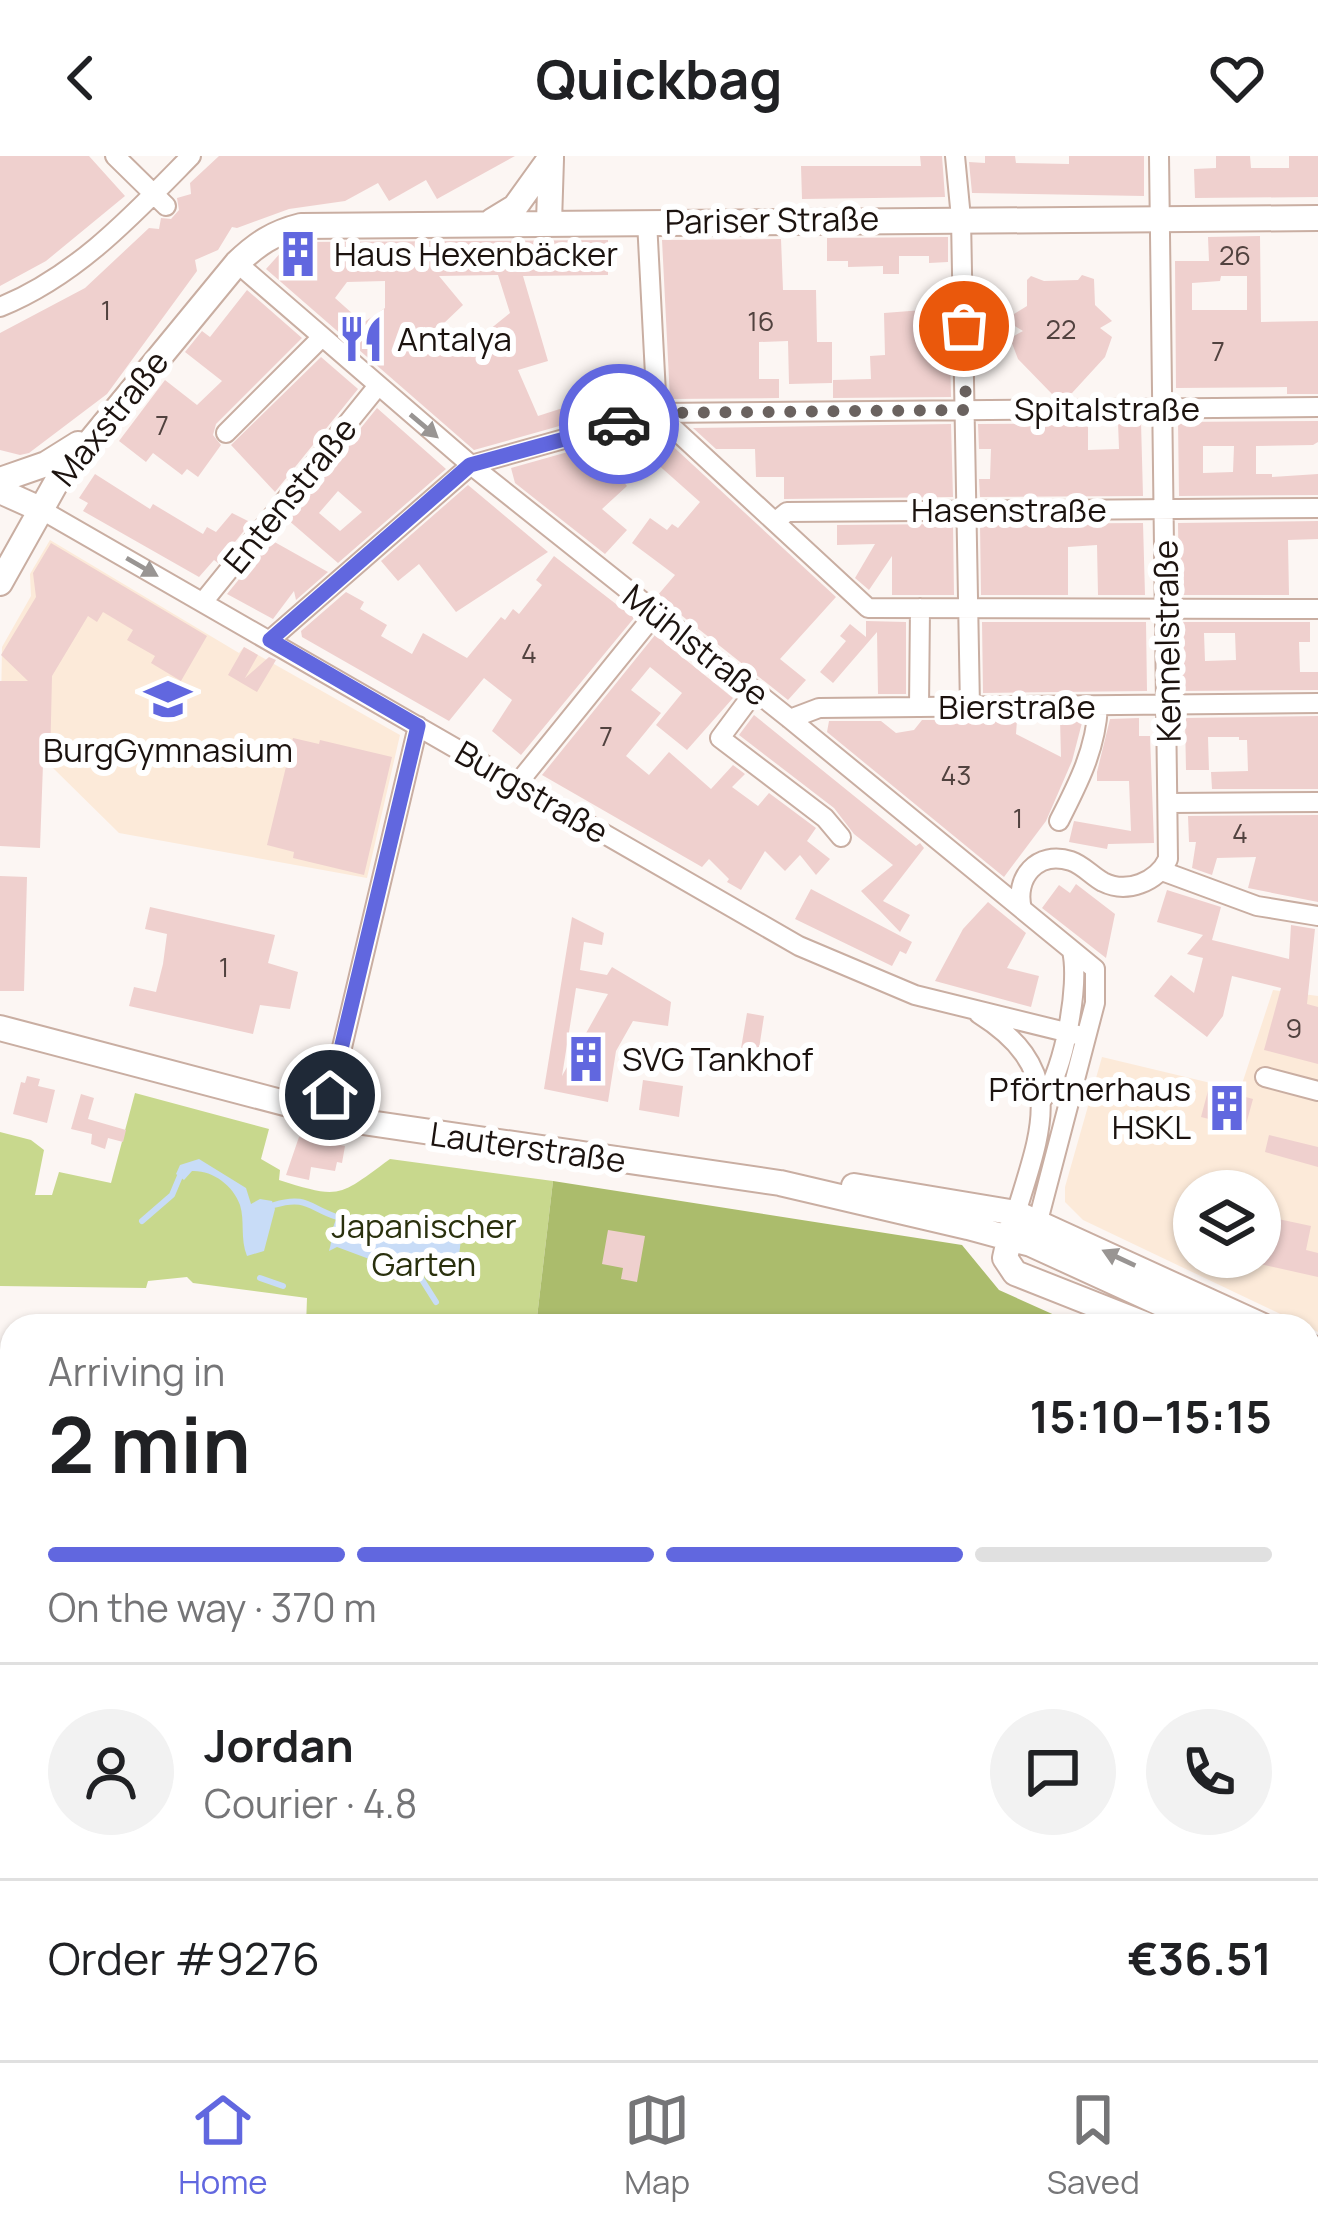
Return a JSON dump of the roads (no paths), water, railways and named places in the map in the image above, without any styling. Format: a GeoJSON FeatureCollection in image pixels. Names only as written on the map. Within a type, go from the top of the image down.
{"type":"FeatureCollection","features":[{"type":"Feature","properties":{"kind":"main road"},"geometry":{"type":"LineString","coordinates":[[490,222],[515,207],[550,157]]}},
{"type":"Feature","properties":{"kind":"main road"},"geometry":{"type":"LineString","coordinates":[[549,222],[550,157]]}},
{"type":"Feature","properties":{"kind":"main road","name":"Pariser Straße"},"geometry":{"type":"LineString","coordinates":[[237,263],[259,242],[301,226],[1318,218]]}},
{"type":"Feature","properties":{"kind":"main road","name":"Maxstraße"},"geometry":{"type":"LineString","coordinates":[[0,583],[40,509],[99,429],[237,263]]}},
{"type":"Feature","properties":{"kind":"main road"},"geometry":{"type":"LineString","coordinates":[[0,480],[62,456],[99,429]]}},
{"type":"Feature","properties":{"kind":"main road","name":"Burgstraße"},"geometry":{"type":"LineString","coordinates":[[0,491],[40,509]]}},
{"type":"Feature","properties":{"kind":"main road","name":"Lauterstraße"},"geometry":{"type":"LineString","coordinates":[[0,1028],[326,1115],[780,1183],[1024,1229],[1233,1314]]}},
{"type":"Feature","properties":{"kind":"main road"},"geometry":{"type":"LineString","coordinates":[[1024,1229],[1029,1265],[1058,1291],[1118,1314]]}},
{"type":"Feature","properties":{"kind":"main road","name":"Lauterstraße"},"geometry":{"type":"LineString","coordinates":[[1024,1229],[1187,1314]]}},
{"type":"Feature","properties":{"kind":"street"},"geometry":{"type":"LineString","coordinates":[[116,156],[160,200]]}},
{"type":"Feature","properties":{"kind":"street"},"geometry":{"type":"LineString","coordinates":[[0,307],[70,267],[160,200],[191,156]]}},
{"type":"Feature","properties":{"kind":"street"},"geometry":{"type":"LineString","coordinates":[[955,156],[969,510],[970,707]]}},
{"type":"Feature","properties":{"kind":"street","name":"Kennelstraße"},"geometry":{"type":"LineString","coordinates":[[1159,156],[1171,844],[1162,871]]}},
{"type":"Feature","properties":{"kind":"street"},"geometry":{"type":"LineString","coordinates":[[647,221],[657,413],[868,608],[1318,609]]}},
{"type":"Feature","properties":{"kind":"street","name":"Mühlstraße"},"geometry":{"type":"LineString","coordinates":[[237,263],[470,465],[1095,968],[1098,986],[1086,1037],[1024,1229]]}},
{"type":"Feature","properties":{"kind":"street"},"geometry":{"type":"LineString","coordinates":[[226,433],[321,338]]}},
{"type":"Feature","properties":{"kind":"street","name":"Entenstraße"},"geometry":{"type":"LineString","coordinates":[[202,602],[377,387]]}},
{"type":"Feature","properties":{"kind":"street","name":"Spitalstraße"},"geometry":{"type":"LineString","coordinates":[[470,465],[657,413],[1318,407]]}},
{"type":"Feature","properties":{"kind":"street"},"geometry":{"type":"LineString","coordinates":[[270,640],[470,465]]}},
{"type":"Feature","properties":{"kind":"street","name":"Hasenstraße"},"geometry":{"type":"LineString","coordinates":[[776,521],[787,512],[1318,508]]}},
{"type":"Feature","properties":{"kind":"street","name":"Burgstraße"},"geometry":{"type":"LineString","coordinates":[[40,509],[810,951],[892,987],[1086,1037]]}},
{"type":"Feature","properties":{"kind":"street"},"geometry":{"type":"LineString","coordinates":[[920,608],[920,707]]}},
{"type":"Feature","properties":{"kind":"street"},"geometry":{"type":"LineString","coordinates":[[518,784],[654,615]]}},
{"type":"Feature","properties":{"kind":"street"},"geometry":{"type":"LineString","coordinates":[[755,691],[720,738],[825,818],[841,837]]}},
{"type":"Feature","properties":{"kind":"street","name":"Bierstraße"},"geometry":{"type":"LineString","coordinates":[[790,718],[819,708],[1318,703]]}},
{"type":"Feature","properties":{"kind":"street"},"geometry":{"type":"LineString","coordinates":[[1059,821],[1084,772],[1098,706]]}},
{"type":"Feature","properties":{"kind":"street"},"geometry":{"type":"LineString","coordinates":[[326,1115],[418,726]]}},
{"type":"Feature","properties":{"kind":"street"},"geometry":{"type":"LineString","coordinates":[[1170,803],[1318,802]]}},
{"type":"Feature","properties":{"kind":"street"},"geometry":{"type":"LineString","coordinates":[[1022,909],[1017,892],[1023,876],[1054,859],[1070,860],[1109,885],[1127,887],[1149,881],[1162,871],[1257,906],[1318,916]]}},
{"type":"Feature","properties":{"kind":"street"},"geometry":{"type":"LineString","coordinates":[[1044,1097],[1052,1085],[1077,988],[1072,951]]}},
{"type":"Feature","properties":{"kind":"street"},"geometry":{"type":"LineString","coordinates":[[970,1009],[1020,1047],[1037,1072],[1044,1097],[1024,1229]]}},
{"type":"Feature","properties":{"kind":"street"},"geometry":{"type":"LineString","coordinates":[[1265,1077],[1318,1091]]}},
{"type":"Feature","properties":{"kind":"water"},"geometry":{"type":"Polygon","coordinates":[[[199,1159],[246,1188],[251,1204],[260,1199],[272,1201],[275,1209],[264,1251],[247,1256],[240,1205],[227,1185],[200,1171],[192,1171],[184,1180],[176,1174],[180,1165],[199,1159]]]}},
{"type":"Feature","properties":{"kind":"water"},"geometry":{"type":"Polygon","coordinates":[[[339,1216],[369,1227],[435,1217],[463,1223],[457,1272],[417,1268],[416,1256],[388,1266],[337,1247],[329,1251],[339,1216]]]}},
{"type":"Feature","properties":{"kind":"waterway"},"geometry":{"type":"LineString","coordinates":[[142,1221],[172,1195],[180,1176]]}},
{"type":"Feature","properties":{"kind":"waterway"},"geometry":{"type":"LineString","coordinates":[[274,1205],[301,1202],[337,1217]]}},
{"type":"Feature","properties":{"kind":"waterway"},"geometry":{"type":"LineString","coordinates":[[419,1275],[436,1302]]}},
{"type":"Feature","properties":{"kind":"waterway"},"geometry":{"type":"LineString","coordinates":[[260,1278],[283,1286]]}},
{"type":"Feature","properties":{"kind":"place","name":"Haus Hexenbäcker"},"geometry":{"type":"Point","coordinates":[298,254]}},
{"type":"Feature","properties":{"kind":"place","name":"Antalya"},"geometry":{"type":"Point","coordinates":[361,339]}},
{"type":"Feature","properties":{"kind":"place","name":"BurgGymnasium"},"geometry":{"type":"Point","coordinates":[168,699]}},
{"type":"Feature","properties":{"kind":"place","name":"SVG Tankhof"},"geometry":{"type":"Point","coordinates":[586,1059]}},
{"type":"Feature","properties":{"kind":"place","name":"Pförtnerhaus HSKL"},"geometry":{"type":"Point","coordinates":[1227,1108]}},
{"type":"Feature","properties":{"kind":"park label","name":"Japanischer Garten"},"geometry":{"type":"Point","coordinates":[424,1245]}}]}
